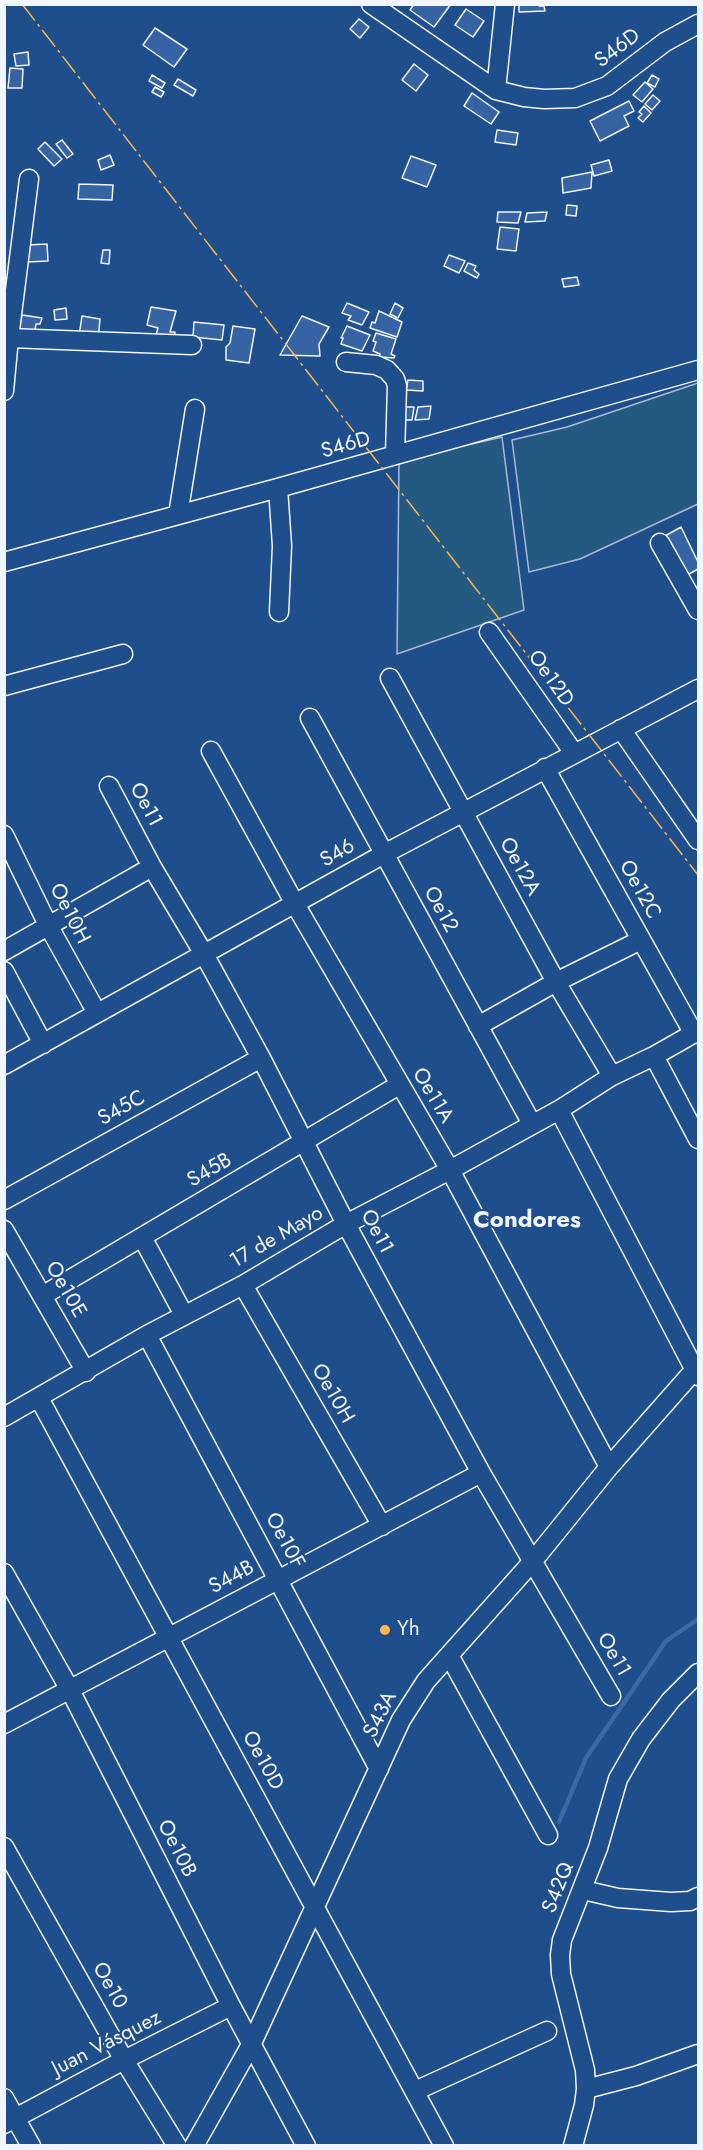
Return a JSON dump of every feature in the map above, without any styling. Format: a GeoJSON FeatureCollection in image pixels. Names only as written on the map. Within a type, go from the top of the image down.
{"type":"FeatureCollection","features":[{"type":"Feature","properties":{"kind":"street","name":"S46D"},"geometry":{"type":"LineString","coordinates":[[371,4],[496,90],[538,99],[568,99],[608,86],[650,52],[699,24]]}},
{"type":"Feature","properties":{"kind":"street"},"geometry":{"type":"LineString","coordinates":[[496,90],[505,4]]}},
{"type":"Feature","properties":{"kind":"street"},"geometry":{"type":"LineString","coordinates":[[4,391],[29,179]]}},
{"type":"Feature","properties":{"kind":"street"},"geometry":{"type":"LineString","coordinates":[[9,338],[192,345]]}},
{"type":"Feature","properties":{"kind":"street"},"geometry":{"type":"LineString","coordinates":[[346,362],[376,365],[387,370],[395,379],[397,386],[394,455]]}},
{"type":"Feature","properties":{"kind":"street","name":"S46D"},"geometry":{"type":"LineString","coordinates":[[4,562],[699,370]]}},
{"type":"Feature","properties":{"kind":"street"},"geometry":{"type":"LineString","coordinates":[[178,515],[195,409]]}},
{"type":"Feature","properties":{"kind":"street"},"geometry":{"type":"LineString","coordinates":[[278,488],[282,546],[279,612]]}},
{"type":"Feature","properties":{"kind":"street"},"geometry":{"type":"LineString","coordinates":[[660,543],[699,610]]}},
{"type":"Feature","properties":{"kind":"street","name":"Oe12D"},"geometry":{"type":"LineString","coordinates":[[489,632],[574,753]]}},
{"type":"Feature","properties":{"kind":"street"},"geometry":{"type":"LineString","coordinates":[[4,686],[123,654]]}},
{"type":"Feature","properties":{"kind":"street","name":"Oe12A"},"geometry":{"type":"LineString","coordinates":[[390,678],[556,982],[612,1076]]}},
{"type":"Feature","properties":{"kind":"street","name":"S46"},"geometry":{"type":"LineString","coordinates":[[4,1065],[384,854],[699,689]]}},
{"type":"Feature","properties":{"kind":"street","name":"Oe12"},"geometry":{"type":"LineString","coordinates":[[310,718],[532,1124]]}},
{"type":"Feature","properties":{"kind":"street"},"geometry":{"type":"LineString","coordinates":[[621,729],[699,840]]}},
{"type":"Feature","properties":{"kind":"street","name":"Oe11A"},"geometry":{"type":"LineString","coordinates":[[211,751],[295,904],[450,1170],[609,1467]]}},
{"type":"Feature","properties":{"kind":"street","name":"Oe12C"},"geometry":{"type":"LineString","coordinates":[[545,768],[696,1032]]}},
{"type":"Feature","properties":{"kind":"street","name":"Oe11"},"geometry":{"type":"LineString","coordinates":[[109,786],[152,867],[204,954],[261,1058],[346,1224],[481,1473],[611,1696]]}},
{"type":"Feature","properties":{"kind":"street","name":"Oe10H"},"geometry":{"type":"LineString","coordinates":[[4,835],[48,925],[97,1013]]}},
{"type":"Feature","properties":{"kind":"street"},"geometry":{"type":"LineString","coordinates":[[4,951],[152,867]]}},
{"type":"Feature","properties":{"kind":"street"},"geometry":{"type":"LineString","coordinates":[[478,1026],[556,982],[642,940]]}},
{"type":"Feature","properties":{"kind":"street"},"geometry":{"type":"LineString","coordinates":[[4,971],[43,1044]]}},
{"type":"Feature","properties":{"kind":"street","name":"17 de Mayo"},"geometry":{"type":"LineString","coordinates":[[4,1417],[147,1335],[243,1285],[346,1224],[559,1110],[612,1076],[696,1032]]}},
{"type":"Feature","properties":{"kind":"street"},"geometry":{"type":"LineString","coordinates":[[654,1056],[692,1114],[699,1139]]}},
{"type":"Feature","properties":{"kind":"street","name":"S45C"},"geometry":{"type":"LineString","coordinates":[[4,1200],[261,1058]]}},
{"type":"Feature","properties":{"kind":"street","name":"S45B"},"geometry":{"type":"LineString","coordinates":[[42,1296],[399,1085]]}},
{"type":"Feature","properties":{"kind":"street"},"geometry":{"type":"LineString","coordinates":[[559,1110],[697,1370]]}},
{"type":"Feature","properties":{"kind":"street","name":"Oe10E"},"geometry":{"type":"LineString","coordinates":[[4,1230],[86,1372]]}},
{"type":"Feature","properties":{"kind":"street"},"geometry":{"type":"LineString","coordinates":[[142,1237],[184,1315]]}},
{"type":"Feature","properties":{"kind":"street","name":"Oe10H"},"geometry":{"type":"LineString","coordinates":[[243,1285],[382,1526]]}},
{"type":"Feature","properties":{"kind":"street","name":"Oe10F"},"geometry":{"type":"LineString","coordinates":[[147,1335],[380,1769]]}},
{"type":"Feature","properties":{"kind":"street","name":"S43A"},"geometry":{"type":"LineString","coordinates":[[194,2145],[252,2043],[380,1769],[401,1719],[426,1681],[533,1561],[609,1467],[697,1370]]}},
{"type":"Feature","properties":{"kind":"street","name":"Oe10D"},"geometry":{"type":"LineString","coordinates":[[39,1398],[444,2145]]}},
{"type":"Feature","properties":{"kind":"street","name":"S44B"},"geometry":{"type":"LineString","coordinates":[[4,1724],[481,1473]]}},
{"type":"Feature","properties":{"kind":"street","name":"Oe10B"},"geometry":{"type":"LineString","coordinates":[[4,1573],[70,1690],[231,2006],[306,2145]]}},
{"type":"Feature","properties":{"kind":"street"},"geometry":{"type":"LineString","coordinates":[[449,1655],[548,1835]]}},
{"type":"Feature","properties":{"kind":"street","name":"S42Q"},"geometry":{"type":"LineString","coordinates":[[573,2145],[584,2105],[585,2070],[561,1974],[562,1940],[598,1848],[618,1779],[641,1739],[671,1700],[699,1673]]}},
{"type":"Feature","properties":{"kind":"street","name":"Oe10"},"geometry":{"type":"LineString","coordinates":[[4,1846],[124,2060],[177,2145]]}},
{"type":"Feature","properties":{"kind":"street"},"geometry":{"type":"LineString","coordinates":[[583,1890],[618,1898],[671,1902],[690,1901],[699,1897]]}},
{"type":"Feature","properties":{"kind":"street","name":"Juan Vásquez"},"geometry":{"type":"LineString","coordinates":[[10,2121],[231,2006]]}},
{"type":"Feature","properties":{"kind":"street"},"geometry":{"type":"LineString","coordinates":[[415,2091],[547,2031]]}},
{"type":"Feature","properties":{"kind":"street"},"geometry":{"type":"LineString","coordinates":[[586,2090],[636,2076],[699,2054]]}},
{"type":"Feature","properties":{"kind":"street"},"geometry":{"type":"LineString","coordinates":[[4,2098],[10,2121],[31,2145]]}},
{"type":"Feature","properties":{"kind":"shaded area"},"geometry":{"type":"Polygon","coordinates":[[[698,383],[698,504],[580,559],[529,572],[512,440],[567,427],[698,383]]]}},
{"type":"Feature","properties":{"kind":"shaded area"},"geometry":{"type":"Polygon","coordinates":[[[502,437],[524,610],[397,654],[399,461],[502,437]]]}},
{"type":"Feature","properties":{"kind":"building"},"geometry":{"type":"Polygon","coordinates":[[[414,4],[451,4],[434,27],[410,10],[414,4]]]}},
{"type":"Feature","properties":{"kind":"building"},"geometry":{"type":"Polygon","coordinates":[[[519,4],[539,4],[539,6],[544,6],[545,11],[519,12],[519,4]]]}},
{"type":"Feature","properties":{"kind":"building"},"geometry":{"type":"Polygon","coordinates":[[[466,9],[484,21],[473,37],[455,25],[466,9]]]}},
{"type":"Feature","properties":{"kind":"building"},"geometry":{"type":"Polygon","coordinates":[[[359,19],[369,27],[360,38],[350,29],[359,19]]]}},
{"type":"Feature","properties":{"kind":"building"},"geometry":{"type":"Polygon","coordinates":[[[155,28],[187,49],[174,67],[143,45],[155,28]]]}},
{"type":"Feature","properties":{"kind":"building"},"geometry":{"type":"Polygon","coordinates":[[[28,52],[29,65],[16,66],[14,54],[28,52]]]}},
{"type":"Feature","properties":{"kind":"building"},"geometry":{"type":"Polygon","coordinates":[[[414,64],[428,75],[416,91],[402,80],[414,64]]]}},
{"type":"Feature","properties":{"kind":"building"},"geometry":{"type":"Polygon","coordinates":[[[10,68],[23,69],[22,88],[8,88],[10,68]]]}},
{"type":"Feature","properties":{"kind":"building"},"geometry":{"type":"Polygon","coordinates":[[[152,75],[165,83],[162,88],[149,81],[152,75]]]}},
{"type":"Feature","properties":{"kind":"building"},"geometry":{"type":"Polygon","coordinates":[[[652,75],[659,79],[655,87],[647,83],[652,75]]]}},
{"type":"Feature","properties":{"kind":"building"},"geometry":{"type":"Polygon","coordinates":[[[178,79],[196,90],[193,96],[174,85],[178,79]]]}},
{"type":"Feature","properties":{"kind":"building"},"geometry":{"type":"Polygon","coordinates":[[[645,82],[653,89],[642,102],[633,95],[645,82]]]}},
{"type":"Feature","properties":{"kind":"building"},"geometry":{"type":"Polygon","coordinates":[[[155,87],[164,92],[161,97],[152,92],[155,87]]]}},
{"type":"Feature","properties":{"kind":"building"},"geometry":{"type":"Polygon","coordinates":[[[472,93],[499,112],[491,124],[464,106],[472,93]]]}},
{"type":"Feature","properties":{"kind":"building"},"geometry":{"type":"Polygon","coordinates":[[[653,95],[660,101],[652,110],[645,104],[653,95]]]}},
{"type":"Feature","properties":{"kind":"building"},"geometry":{"type":"Polygon","coordinates":[[[629,101],[634,111],[624,116],[629,126],[600,141],[590,121],[629,101]]]}},
{"type":"Feature","properties":{"kind":"building"},"geometry":{"type":"Polygon","coordinates":[[[644,106],[651,113],[643,122],[638,118],[644,106]]]}},
{"type":"Feature","properties":{"kind":"building"},"geometry":{"type":"Polygon","coordinates":[[[497,130],[518,133],[516,145],[495,142],[497,130]]]}},
{"type":"Feature","properties":{"kind":"building"},"geometry":{"type":"Polygon","coordinates":[[[62,140],[73,154],[67,158],[56,144],[62,140]]]}},
{"type":"Feature","properties":{"kind":"building"},"geometry":{"type":"Polygon","coordinates":[[[45,142],[62,159],[54,166],[38,149],[45,142]]]}},
{"type":"Feature","properties":{"kind":"building"},"geometry":{"type":"Polygon","coordinates":[[[110,155],[114,165],[101,170],[98,160],[110,155]]]}},
{"type":"Feature","properties":{"kind":"building"},"geometry":{"type":"Polygon","coordinates":[[[411,156],[436,165],[427,187],[402,178],[411,156]]]}},
{"type":"Feature","properties":{"kind":"building"},"geometry":{"type":"Polygon","coordinates":[[[609,160],[612,171],[594,176],[591,165],[609,160]]]}},
{"type":"Feature","properties":{"kind":"building"},"geometry":{"type":"Polygon","coordinates":[[[592,172],[591,188],[563,193],[562,178],[592,172]]]}},
{"type":"Feature","properties":{"kind":"building"},"geometry":{"type":"Polygon","coordinates":[[[79,184],[113,185],[112,200],[78,199],[79,184]]]}},
{"type":"Feature","properties":{"kind":"building"},"geometry":{"type":"Polygon","coordinates":[[[567,205],[577,206],[576,216],[566,215],[567,205]]]}},
{"type":"Feature","properties":{"kind":"building"},"geometry":{"type":"Polygon","coordinates":[[[498,212],[521,212],[518,223],[497,222],[498,212]]]}},
{"type":"Feature","properties":{"kind":"building"},"geometry":{"type":"Polygon","coordinates":[[[547,212],[545,221],[525,222],[527,213],[547,212]]]}},
{"type":"Feature","properties":{"kind":"building"},"geometry":{"type":"Polygon","coordinates":[[[500,227],[519,229],[516,251],[497,249],[500,227]]]}},
{"type":"Feature","properties":{"kind":"building"},"geometry":{"type":"Polygon","coordinates":[[[47,244],[48,261],[27,262],[27,245],[47,244]]]}},
{"type":"Feature","properties":{"kind":"building"},"geometry":{"type":"Polygon","coordinates":[[[103,250],[110,250],[109,264],[101,263],[103,250]]]}},
{"type":"Feature","properties":{"kind":"building"},"geometry":{"type":"Polygon","coordinates":[[[449,255],[465,261],[459,273],[444,266],[449,255]]]}},
{"type":"Feature","properties":{"kind":"building"},"geometry":{"type":"Polygon","coordinates":[[[468,263],[476,266],[474,270],[479,274],[477,278],[464,271],[468,263]]]}},
{"type":"Feature","properties":{"kind":"building"},"geometry":{"type":"Polygon","coordinates":[[[577,277],[579,285],[564,287],[562,279],[577,277]]]}},
{"type":"Feature","properties":{"kind":"building"},"geometry":{"type":"Polygon","coordinates":[[[347,303],[369,312],[362,325],[348,320],[351,316],[342,313],[347,303]]]}},
{"type":"Feature","properties":{"kind":"building"},"geometry":{"type":"Polygon","coordinates":[[[395,303],[403,308],[398,318],[390,314],[395,303]]]}},
{"type":"Feature","properties":{"kind":"building"},"geometry":{"type":"Polygon","coordinates":[[[151,307],[176,311],[170,332],[175,332],[174,338],[156,335],[158,328],[147,325],[151,307]]]}},
{"type":"Feature","properties":{"kind":"building"},"geometry":{"type":"Polygon","coordinates":[[[66,308],[67,319],[55,320],[54,310],[66,308]]]}},
{"type":"Feature","properties":{"kind":"building"},"geometry":{"type":"Polygon","coordinates":[[[379,311],[402,322],[397,337],[370,328],[372,322],[375,323],[379,311]]]}},
{"type":"Feature","properties":{"kind":"building"},"geometry":{"type":"Polygon","coordinates":[[[22,315],[42,318],[40,324],[36,324],[34,337],[18,335],[22,315]]]}},
{"type":"Feature","properties":{"kind":"building"},"geometry":{"type":"Polygon","coordinates":[[[82,316],[100,319],[98,340],[79,336],[82,316]]]}},
{"type":"Feature","properties":{"kind":"building"},"geometry":{"type":"Polygon","coordinates":[[[302,316],[329,327],[319,344],[320,356],[280,355],[302,316]]]}},
{"type":"Feature","properties":{"kind":"building"},"geometry":{"type":"Polygon","coordinates":[[[194,322],[224,325],[222,340],[193,337],[194,322]]]}},
{"type":"Feature","properties":{"kind":"building"},"geometry":{"type":"Polygon","coordinates":[[[233,326],[255,329],[249,363],[226,360],[226,347],[230,343],[233,326]]]}},
{"type":"Feature","properties":{"kind":"building"},"geometry":{"type":"Polygon","coordinates":[[[347,326],[370,335],[362,351],[341,344],[343,338],[341,338],[347,326]]]}},
{"type":"Feature","properties":{"kind":"building"},"geometry":{"type":"Polygon","coordinates":[[[376,333],[396,339],[391,354],[395,356],[394,358],[379,357],[380,354],[373,351],[376,333]]]}},
{"type":"Feature","properties":{"kind":"building"},"geometry":{"type":"Polygon","coordinates":[[[408,380],[423,381],[423,391],[406,390],[408,380]]]}},
{"type":"Feature","properties":{"kind":"building"},"geometry":{"type":"Polygon","coordinates":[[[431,406],[429,419],[415,420],[418,407],[431,406]]]}},
{"type":"Feature","properties":{"kind":"building"},"geometry":{"type":"Polygon","coordinates":[[[392,407],[414,407],[412,420],[391,420],[392,407]]]}},
{"type":"Feature","properties":{"kind":"building"},"geometry":{"type":"Polygon","coordinates":[[[681,527],[698,562],[698,569],[684,577],[665,536],[681,527]]]}},
{"type":"Feature","properties":{"kind":"waterway"},"geometry":{"type":"LineString","coordinates":[[559,1822],[586,1758],[666,1641],[698,1619]]}},
{"type":"Feature","properties":{"kind":"power"},"geometry":{"type":"LineString","coordinates":[[22,4],[698,875]]}},
{"type":"Feature","properties":{"kind":"place","name":"Yh"},"geometry":{"type":"Point","coordinates":[385,1630]}},
{"type":"Feature","properties":{"kind":"district","name":"Condores"},"geometry":{"type":"Point","coordinates":[527,1221]}}]}
